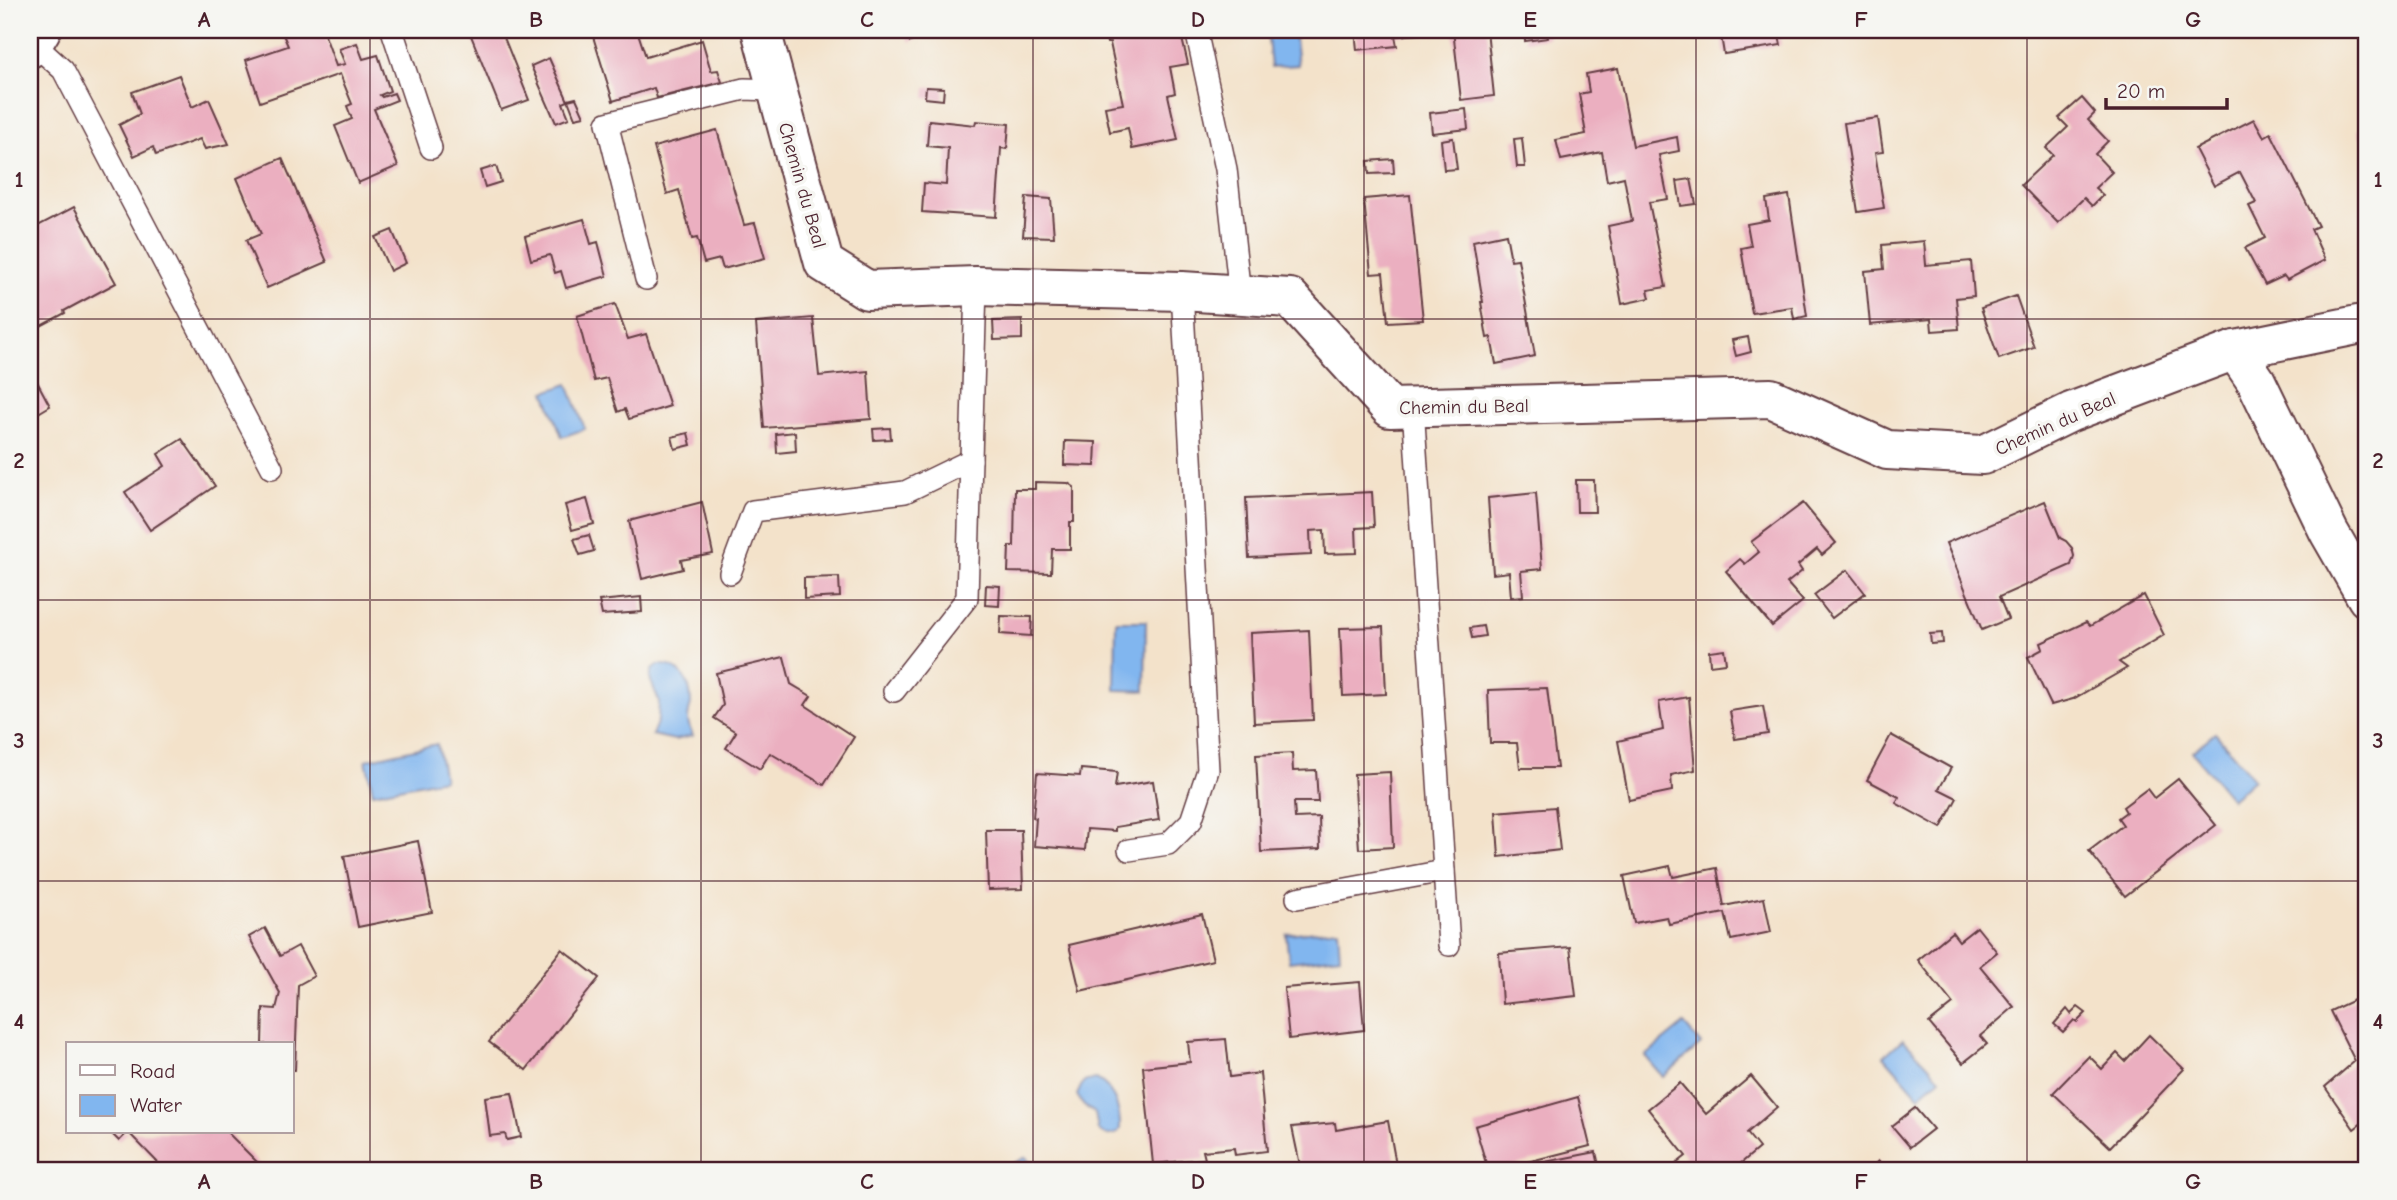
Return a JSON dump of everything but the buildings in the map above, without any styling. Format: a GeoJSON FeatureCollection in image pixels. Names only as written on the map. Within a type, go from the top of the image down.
{"type":"FeatureCollection","features":[{"type":"Feature","properties":{"kind":"street","name":"Chemin du Beal"},"geometry":{"type":"LineString","coordinates":[[761,30],[824,263],[867,290],[976,286],[1182,291],[1290,298],[1390,408],[1770,398],[1887,450],[1983,455],[2071,412],[2235,350],[2367,323]]}},
{"type":"Feature","properties":{"kind":"street"},"geometry":{"type":"LineString","coordinates":[[2235,350],[2256,381],[2329,532],[2367,598]]}},
{"type":"Feature","properties":{"kind":"lane"},"geometry":{"type":"LineString","coordinates":[[392,30],[431,148]]}},
{"type":"Feature","properties":{"kind":"lane"},"geometry":{"type":"LineString","coordinates":[[1196,30],[1226,169],[1240,295]]}},
{"type":"Feature","properties":{"kind":"lane"},"geometry":{"type":"LineString","coordinates":[[35,40],[64,70],[272,468]]}},
{"type":"Feature","properties":{"kind":"lane"},"geometry":{"type":"LineString","coordinates":[[646,279],[607,123],[744,89],[776,90]]}},
{"type":"Feature","properties":{"kind":"lane"},"geometry":{"type":"LineString","coordinates":[[894,691],[967,598],[976,286]]}},
{"type":"Feature","properties":{"kind":"lane"},"geometry":{"type":"LineString","coordinates":[[1129,850],[1168,844],[1184,829],[1191,821],[1208,771],[1182,291]]}},
{"type":"Feature","properties":{"kind":"lane"},"geometry":{"type":"LineString","coordinates":[[1413,407],[1449,945]]}},
{"type":"Feature","properties":{"kind":"lane"},"geometry":{"type":"LineString","coordinates":[[730,573],[753,511],[905,492],[971,460]]}},
{"type":"Feature","properties":{"kind":"lane"},"geometry":{"type":"LineString","coordinates":[[1297,898],[1444,872]]}},
{"type":"Feature","properties":{"kind":"water"},"geometry":{"type":"Polygon","coordinates":[[[1267,30],[1294,30],[1298,65],[1271,67],[1267,30]]]}},
{"type":"Feature","properties":{"kind":"water"},"geometry":{"type":"Polygon","coordinates":[[[568,384],[585,429],[562,437],[545,392],[568,384]]]}},
{"type":"Feature","properties":{"kind":"water"},"geometry":{"type":"Polygon","coordinates":[[[1116,621],[1146,621],[1145,691],[1115,690],[1116,621]]]}},
{"type":"Feature","properties":{"kind":"water"},"geometry":{"type":"Polygon","coordinates":[[[658,665],[672,667],[683,675],[686,681],[691,703],[688,722],[693,736],[675,740],[652,735],[658,720],[659,701],[650,679],[652,670],[658,665]]]}},
{"type":"Feature","properties":{"kind":"water"},"geometry":{"type":"Polygon","coordinates":[[[2215,733],[2254,779],[2231,799],[2192,752],[2215,733]]]}},
{"type":"Feature","properties":{"kind":"water"},"geometry":{"type":"Polygon","coordinates":[[[437,744],[444,779],[373,793],[366,760],[437,744]]]}},
{"type":"Feature","properties":{"kind":"water"},"geometry":{"type":"Polygon","coordinates":[[[1338,929],[1340,956],[1289,962],[1286,934],[1338,929]]]}},
{"type":"Feature","properties":{"kind":"water"},"geometry":{"type":"Polygon","coordinates":[[[1684,1024],[1701,1044],[1663,1077],[1645,1056],[1684,1024]]]}},
{"type":"Feature","properties":{"kind":"water"},"geometry":{"type":"Polygon","coordinates":[[[1903,1039],[1940,1078],[1919,1096],[1884,1056],[1903,1039]]]}},
{"type":"Feature","properties":{"kind":"water"},"geometry":{"type":"Polygon","coordinates":[[[1096,1079],[1111,1093],[1119,1115],[1120,1129],[1112,1135],[1098,1130],[1095,1113],[1083,1105],[1077,1095],[1083,1082],[1096,1079]]]}},
{"type":"Feature","properties":{"kind":"water"},"geometry":{"type":"Polygon","coordinates":[[[1026,1157],[1034,1170],[1001,1170],[1026,1157]]]}}]}
